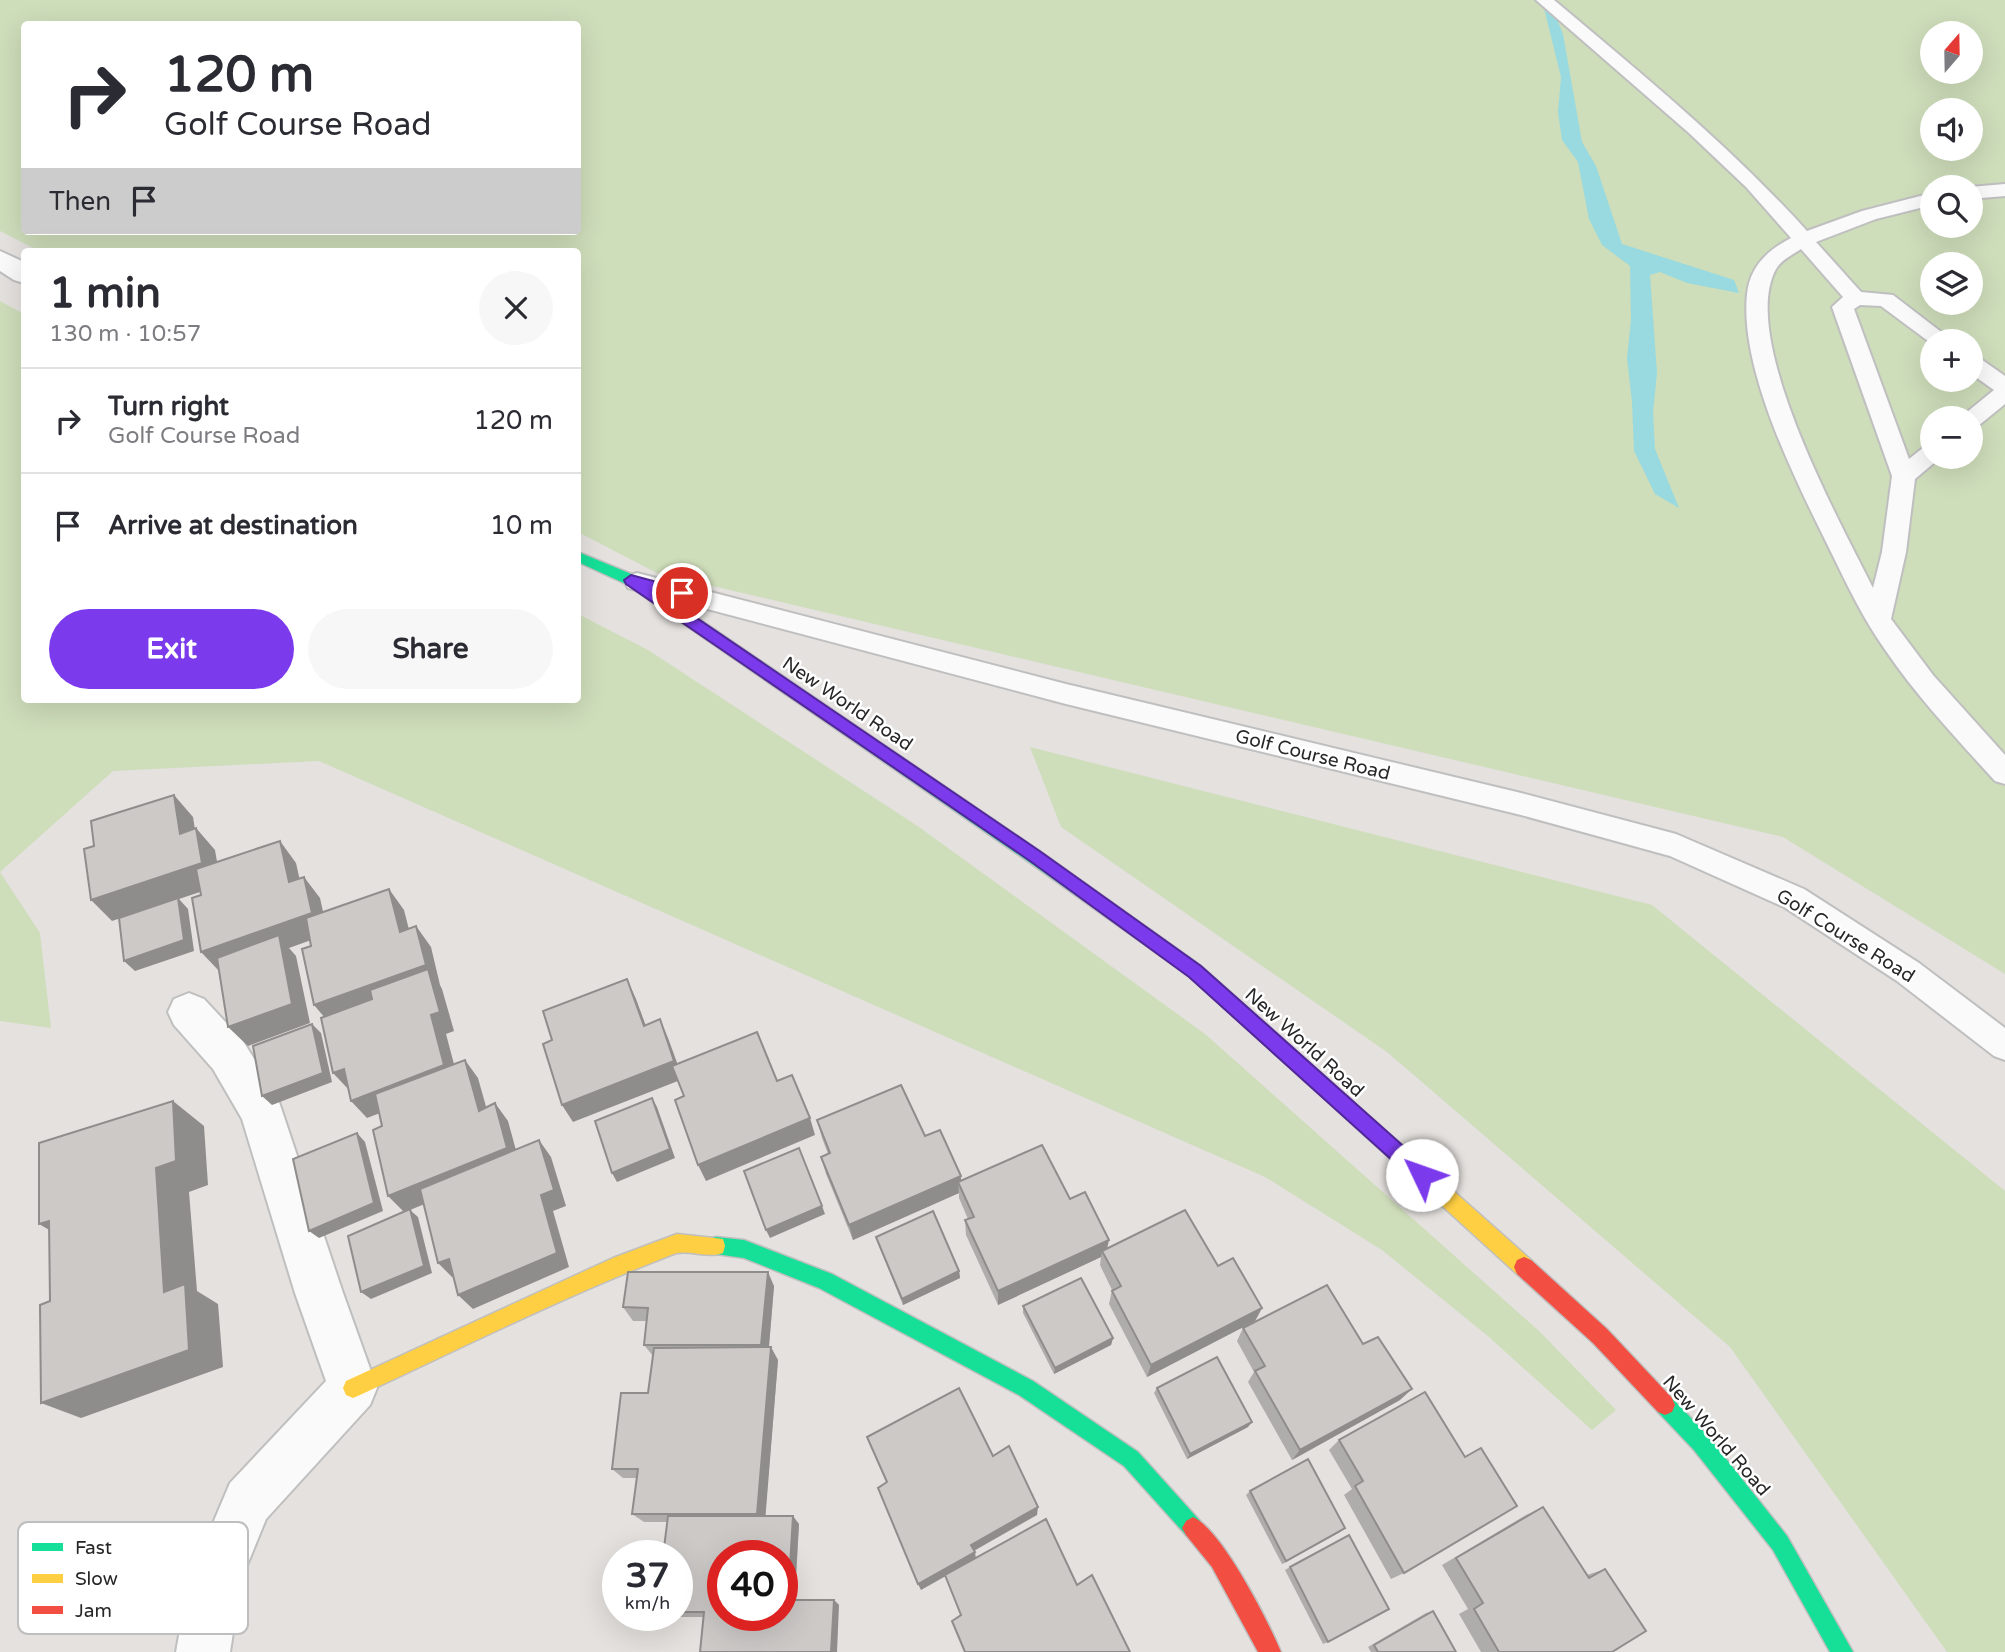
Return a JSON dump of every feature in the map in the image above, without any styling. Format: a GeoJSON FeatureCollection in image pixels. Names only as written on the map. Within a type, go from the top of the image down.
{"type":"FeatureCollection","features":[{"type":"Feature","properties":{"kind":"street"},"geometry":{"type":"LineString","coordinates":[[0,259],[21,272]]}},
{"type":"Feature","properties":{"kind":"street","name":"Golf Course Road"},"geometry":{"type":"LineString","coordinates":[[581,558],[631,580]]}},
{"type":"Feature","properties":{"kind":"street","name":"New World Road"},"geometry":{"type":"LineString","coordinates":[[631,580],[1035,857],[1205,980],[1600,1336],[1701,1443],[1780,1543],[1842,1652]]}},
{"type":"Feature","properties":{"kind":"street"},"geometry":{"type":"LineString","coordinates":[[189,1012],[228,1055],[262,1111],[319,1293],[354,1388]]}},
{"type":"Feature","properties":{"kind":"street"},"geometry":{"type":"LineString","coordinates":[[239,1522],[248,1501],[354,1388],[620,1265],[677,1243],[744,1249],[825,1281],[1026,1388],[1131,1459],[1220,1559],[1270,1652]]}},
{"type":"Feature","properties":{"kind":"street"},"geometry":{"type":"LineString","coordinates":[[203,1652],[206,1634]]}},
{"type":"Feature","properties":{"kind":"lane"},"geometry":{"type":"LineString","coordinates":[[1544,0],[1696,129],[1753,183],[1855,298]]}},
{"type":"Feature","properties":{"kind":"lane"},"geometry":{"type":"LineString","coordinates":[[1983,192],[2005,190]]}},
{"type":"Feature","properties":{"kind":"lane"},"geometry":{"type":"LineString","coordinates":[[1920,201],[1904,204],[1803,240],[1768,263],[1757,284],[1759,329],[1774,393],[1793,449],[1878,620],[1933,697],[2005,773]]}},
{"type":"Feature","properties":{"kind":"lane"},"geometry":{"type":"LineString","coordinates":[[1878,620],[1894,552],[1904,476],[1843,307],[1855,298],[1886,300],[1926,329]]}},
{"type":"Feature","properties":{"kind":"lane"},"geometry":{"type":"LineString","coordinates":[[1983,371],[2005,387]]}},
{"type":"Feature","properties":{"kind":"lane"},"geometry":{"type":"LineString","coordinates":[[1983,411],[2005,393]]}},
{"type":"Feature","properties":{"kind":"lane"},"geometry":{"type":"LineString","coordinates":[[1904,476],[1920,463]]}},
{"type":"Feature","properties":{"kind":"lane","name":"Golf Course Road"},"geometry":{"type":"LineString","coordinates":[[631,580],[1053,691],[1521,804],[1676,846],[1794,898],[1908,972],[2005,1046]]}},
{"type":"Feature","properties":{"kind":"green space"},"geometry":{"type":"Polygon","coordinates":[[[0,0],[2005,0],[2005,974],[1783,837],[657,573],[581,534],[581,248],[33,248],[0,231],[0,0]]]}},
{"type":"Feature","properties":{"kind":"green space"},"geometry":{"type":"Polygon","coordinates":[[[0,301],[21,312],[21,703],[581,703],[581,616],[648,650],[919,827],[1205,1034],[1539,1331],[1616,1410],[1592,1430],[1489,1337],[1382,1250],[1265,1177],[319,761],[113,771],[0,872],[0,301]]]}},
{"type":"Feature","properties":{"kind":"green space"},"geometry":{"type":"Polygon","coordinates":[[[1030,747],[1652,905],[2005,1191],[2005,1652],[1947,1652],[1730,1347],[1387,1052],[1061,827],[1030,747]]]}},
{"type":"Feature","properties":{"kind":"green space"},"geometry":{"type":"Polygon","coordinates":[[[0,872],[40,933],[51,1028],[0,1021],[0,872]]]}},
{"type":"Feature","properties":{"kind":"water"},"geometry":{"type":"Polygon","coordinates":[[[1540,0],[1549,0],[1563,34],[1582,142],[1596,166],[1622,244],[1734,280],[1739,293],[1687,283],[1660,272],[1650,275],[1657,373],[1653,412],[1655,449],[1679,508],[1655,494],[1634,451],[1627,358],[1631,320],[1630,266],[1602,245],[1589,219],[1578,162],[1562,140],[1558,112],[1561,77],[1540,0]]]}},
{"type":"Feature","properties":{"kind":"building"},"geometry":{"type":"Polygon","coordinates":[[[174,795],[180,834],[196,828],[202,863],[91,900],[84,849],[94,846],[91,821],[174,795]]]}},
{"type":"Feature","properties":{"kind":"building"},"geometry":{"type":"Polygon","coordinates":[[[280,841],[289,882],[304,877],[312,913],[201,952],[192,898],[201,895],[196,869],[280,841]]]}},
{"type":"Feature","properties":{"kind":"building"},"geometry":{"type":"Polygon","coordinates":[[[389,889],[400,932],[416,926],[426,965],[314,1005],[302,949],[311,946],[306,918],[389,889]]]}},
{"type":"Feature","properties":{"kind":"building"},"geometry":{"type":"Polygon","coordinates":[[[178,898],[184,940],[124,961],[119,918],[178,898]]]}},
{"type":"Feature","properties":{"kind":"building"},"geometry":{"type":"Polygon","coordinates":[[[279,935],[292,1004],[228,1027],[217,958],[279,935]]]}},
{"type":"Feature","properties":{"kind":"building"},"geometry":{"type":"Polygon","coordinates":[[[428,969],[440,1012],[431,1015],[444,1065],[351,1101],[344,1069],[333,1073],[321,1018],[372,999],[370,990],[428,969]]]}},
{"type":"Feature","properties":{"kind":"building"},"geometry":{"type":"Polygon","coordinates":[[[627,979],[644,1026],[660,1019],[674,1061],[562,1105],[543,1044],[552,1040],[543,1011],[627,979]]]}},
{"type":"Feature","properties":{"kind":"building"},"geometry":{"type":"Polygon","coordinates":[[[312,1024],[323,1073],[262,1096],[253,1046],[312,1024]]]}},
{"type":"Feature","properties":{"kind":"building"},"geometry":{"type":"Polygon","coordinates":[[[757,1032],[777,1081],[792,1075],[810,1118],[698,1165],[675,1100],[684,1096],[672,1066],[757,1032]]]}},
{"type":"Feature","properties":{"kind":"building"},"geometry":{"type":"Polygon","coordinates":[[[465,1060],[479,1111],[495,1103],[507,1148],[388,1196],[373,1130],[382,1126],[375,1094],[465,1060]]]}},
{"type":"Feature","properties":{"kind":"building"},"geometry":{"type":"Polygon","coordinates":[[[901,1085],[925,1136],[940,1130],[961,1176],[849,1225],[821,1157],[830,1153],[817,1120],[901,1085]]]}},
{"type":"Feature","properties":{"kind":"building"},"geometry":{"type":"Polygon","coordinates":[[[652,1098],[670,1149],[612,1173],[595,1121],[652,1098]]]}},
{"type":"Feature","properties":{"kind":"building"},"geometry":{"type":"Polygon","coordinates":[[[173,1101],[176,1161],[156,1168],[164,1292],[185,1284],[189,1350],[41,1403],[40,1305],[50,1301],[49,1221],[39,1224],[39,1143],[173,1101]]]}},
{"type":"Feature","properties":{"kind":"building"},"geometry":{"type":"Polygon","coordinates":[[[357,1133],[374,1203],[309,1231],[293,1159],[357,1133]]]}},
{"type":"Feature","properties":{"kind":"building"},"geometry":{"type":"Polygon","coordinates":[[[539,1140],[554,1190],[541,1195],[557,1253],[458,1295],[449,1259],[438,1263],[420,1189],[539,1140]]]}},
{"type":"Feature","properties":{"kind":"building"},"geometry":{"type":"Polygon","coordinates":[[[1042,1145],[1070,1199],[1085,1192],[1109,1240],[998,1291],[965,1220],[974,1217],[958,1182],[1042,1145]]]}},
{"type":"Feature","properties":{"kind":"building"},"geometry":{"type":"Polygon","coordinates":[[[799,1148],[822,1206],[766,1230],[744,1171],[799,1148]]]}},
{"type":"Feature","properties":{"kind":"building"},"geometry":{"type":"Polygon","coordinates":[[[410,1209],[424,1266],[361,1292],[348,1236],[410,1209]]]}},
{"type":"Feature","properties":{"kind":"building"},"geometry":{"type":"Polygon","coordinates":[[[1185,1210],[1218,1266],[1233,1258],[1262,1308],[1151,1365],[1112,1291],[1121,1286],[1102,1251],[1185,1210]]]}},
{"type":"Feature","properties":{"kind":"building"},"geometry":{"type":"Polygon","coordinates":[[[933,1211],[959,1271],[902,1299],[876,1237],[933,1211]]]}},
{"type":"Feature","properties":{"kind":"building"},"geometry":{"type":"Polygon","coordinates":[[[628,1272],[768,1272],[761,1345],[644,1345],[648,1308],[623,1307],[628,1272]]]}},
{"type":"Feature","properties":{"kind":"building"},"geometry":{"type":"Polygon","coordinates":[[[1081,1278],[1113,1338],[1055,1368],[1023,1306],[1081,1278]]]}},
{"type":"Feature","properties":{"kind":"building"},"geometry":{"type":"Polygon","coordinates":[[[1327,1285],[1363,1344],[1378,1337],[1412,1389],[1300,1450],[1255,1371],[1265,1366],[1243,1328],[1327,1285]]]}},
{"type":"Feature","properties":{"kind":"building"},"geometry":{"type":"Polygon","coordinates":[[[771,1347],[757,1514],[632,1514],[638,1469],[612,1469],[621,1393],[648,1393],[654,1348],[771,1347]]]}},
{"type":"Feature","properties":{"kind":"building"},"geometry":{"type":"Polygon","coordinates":[[[1217,1357],[1252,1422],[1190,1454],[1157,1388],[1217,1357]]]}},
{"type":"Feature","properties":{"kind":"building"},"geometry":{"type":"Polygon","coordinates":[[[959,1388],[993,1456],[1009,1446],[1038,1507],[971,1545],[975,1552],[918,1584],[878,1488],[887,1482],[867,1437],[959,1388]]]}},
{"type":"Feature","properties":{"kind":"building"},"geometry":{"type":"Polygon","coordinates":[[[1425,1392],[1465,1457],[1481,1448],[1517,1506],[1404,1573],[1355,1486],[1363,1481],[1339,1440],[1425,1392]]]}},
{"type":"Feature","properties":{"kind":"building"},"geometry":{"type":"Polygon","coordinates":[[[1308,1459],[1345,1528],[1286,1561],[1250,1491],[1308,1459]]]}},
{"type":"Feature","properties":{"kind":"building"},"geometry":{"type":"Polygon","coordinates":[[[1543,1507],[1589,1578],[1605,1569],[1646,1631],[1612,1652],[1499,1652],[1474,1609],[1483,1603],[1456,1558],[1543,1507]]]}},
{"type":"Feature","properties":{"kind":"building"},"geometry":{"type":"Polygon","coordinates":[[[668,1516],[793,1516],[792,1540],[707,1540],[707,1631],[798,1631],[798,1600],[834,1600],[831,1652],[700,1652],[704,1612],[693,1612],[693,1540],[665,1540],[668,1516]]]}},
{"type":"Feature","properties":{"kind":"building"},"geometry":{"type":"Polygon","coordinates":[[[1046,1519],[1077,1585],[1092,1575],[1130,1652],[965,1652],[952,1621],[961,1615],[945,1575],[1046,1519]]]}},
{"type":"Feature","properties":{"kind":"building"},"geometry":{"type":"Polygon","coordinates":[[[1349,1535],[1389,1609],[1328,1642],[1290,1567],[1349,1535]]]}},
{"type":"Feature","properties":{"kind":"building"},"geometry":{"type":"Polygon","coordinates":[[[1433,1611],[1456,1652],[1378,1652],[1374,1645],[1433,1611]]]}},
{"type":"Feature","properties":{"kind":"traffic: fast"},"geometry":{"type":"LineString","coordinates":[[581,558],[631,580],[1035,857],[1195,971],[1323,1086]]}},
{"type":"Feature","properties":{"kind":"traffic: fast"},"geometry":{"type":"LineString","coordinates":[[716,1246],[744,1249],[825,1281],[1026,1388],[1131,1459],[1193,1528]]}},
{"type":"Feature","properties":{"kind":"traffic: fast"},"geometry":{"type":"LineString","coordinates":[[1665,1405],[1701,1443],[1780,1543],[1842,1652]]}},
{"type":"Feature","properties":{"kind":"traffic: slow"},"geometry":{"type":"LineString","coordinates":[[1323,1086],[1524,1267]]}},
{"type":"Feature","properties":{"kind":"traffic: slow"},"geometry":{"type":"LineString","coordinates":[[353,1388],[620,1265],[677,1243],[716,1246]]}},
{"type":"Feature","properties":{"kind":"traffic: jam"},"geometry":{"type":"LineString","coordinates":[[1524,1267],[1600,1336],[1665,1405]]}},
{"type":"Feature","properties":{"kind":"traffic: jam"},"geometry":{"type":"LineString","coordinates":[[1193,1528],[1220,1559],[1270,1652]]}},
{"type":"Feature","properties":{"kind":"route"},"geometry":{"type":"LineString","coordinates":[[682,593],[631,580],[1035,857],[1195,971],[1422,1175]]}}]}
